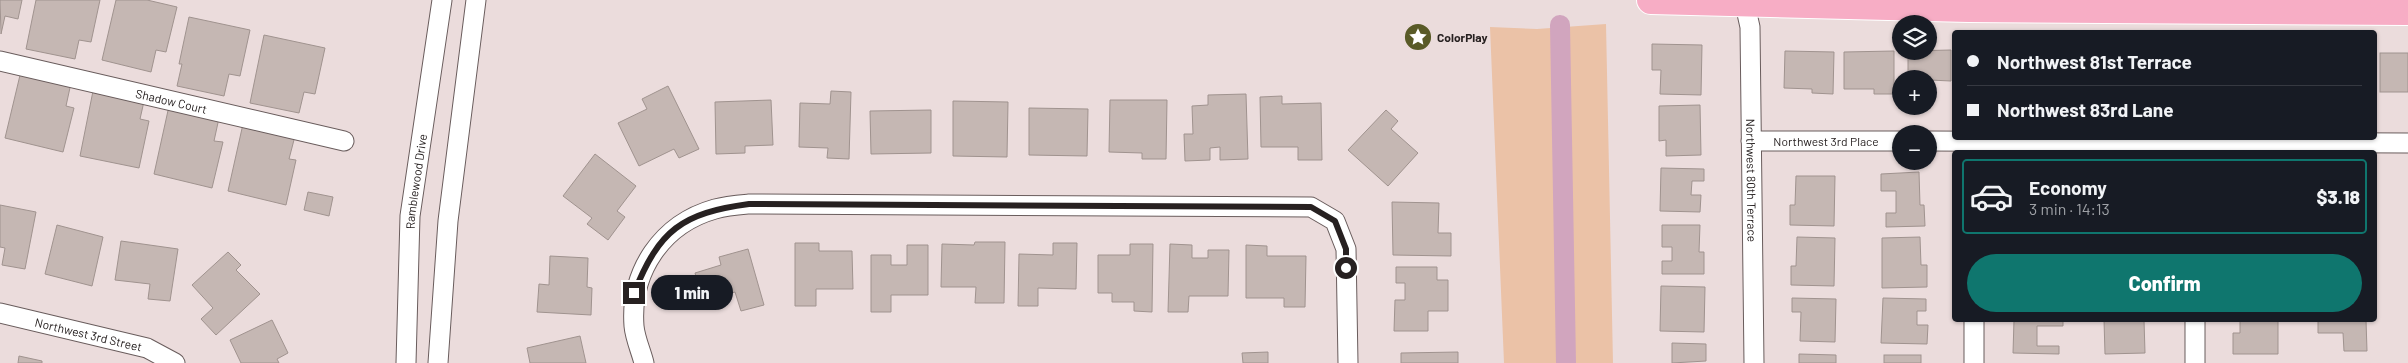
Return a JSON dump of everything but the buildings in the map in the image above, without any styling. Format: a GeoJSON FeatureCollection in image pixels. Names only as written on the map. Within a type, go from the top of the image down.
{"type":"FeatureCollection","features":[{"type":"Feature","properties":{"kind":"main road"},"geometry":{"type":"LineString","coordinates":[[1651,0],[1979,8],[2408,11]]}},
{"type":"Feature","properties":{"kind":"street","name":"Ramblewood Drive"},"geometry":{"type":"LineString","coordinates":[[406,363],[410,216],[442,0]]}},
{"type":"Feature","properties":{"kind":"street"},"geometry":{"type":"LineString","coordinates":[[438,363],[448,221],[476,0]]}},
{"type":"Feature","properties":{"kind":"street","name":"Northwest 80th Terrace"},"geometry":{"type":"LineString","coordinates":[[1744,2],[1750,27],[1754,363]]}},
{"type":"Feature","properties":{"kind":"street","name":"Shadow Court"},"geometry":{"type":"LineString","coordinates":[[0,61],[344,141]]}},
{"type":"Feature","properties":{"kind":"street","name":"Northwest 3rd Place"},"geometry":{"type":"LineString","coordinates":[[1751,141],[1892,141]]}},
{"type":"Feature","properties":{"kind":"street"},"geometry":{"type":"LineString","coordinates":[[1937,141],[1973,146],[2192,147],[2408,142]]}},
{"type":"Feature","properties":{"kind":"street"},"geometry":{"type":"LineString","coordinates":[[644,363],[634,327],[634,293],[644,269],[661,241],[683,222],[715,209],[749,204],[1311,207],[1335,221],[1346,249],[1348,363]]}},
{"type":"Feature","properties":{"kind":"street","name":"Northwest 3rd Street"},"geometry":{"type":"LineString","coordinates":[[0,313],[147,348],[176,363]]}},
{"type":"Feature","properties":{"kind":"street"},"geometry":{"type":"LineString","coordinates":[[1974,322],[1974,363]]}},
{"type":"Feature","properties":{"kind":"street"},"geometry":{"type":"LineString","coordinates":[[2194,322],[2195,363]]}},
{"type":"Feature","properties":{"kind":"shaded area"},"geometry":{"type":"Polygon","coordinates":[[[1606,24],[1613,363],[1504,363],[1490,27],[1537,29],[1606,24]]]}},
{"type":"Feature","properties":{"kind":"waterway"},"geometry":{"type":"LineString","coordinates":[[1560,25],[1566,363]]}},
{"type":"Feature","properties":{"kind":"place","name":"ColorPlay"},"geometry":{"type":"Point","coordinates":[1418,37]}},
{"type":"Feature","properties":{"kind":"route"},"geometry":{"type":"LineString","coordinates":[[634,293],[644,269],[661,241],[683,222],[715,209],[749,204],[1311,207],[1335,221],[1346,249],[1346,268]]}}]}
